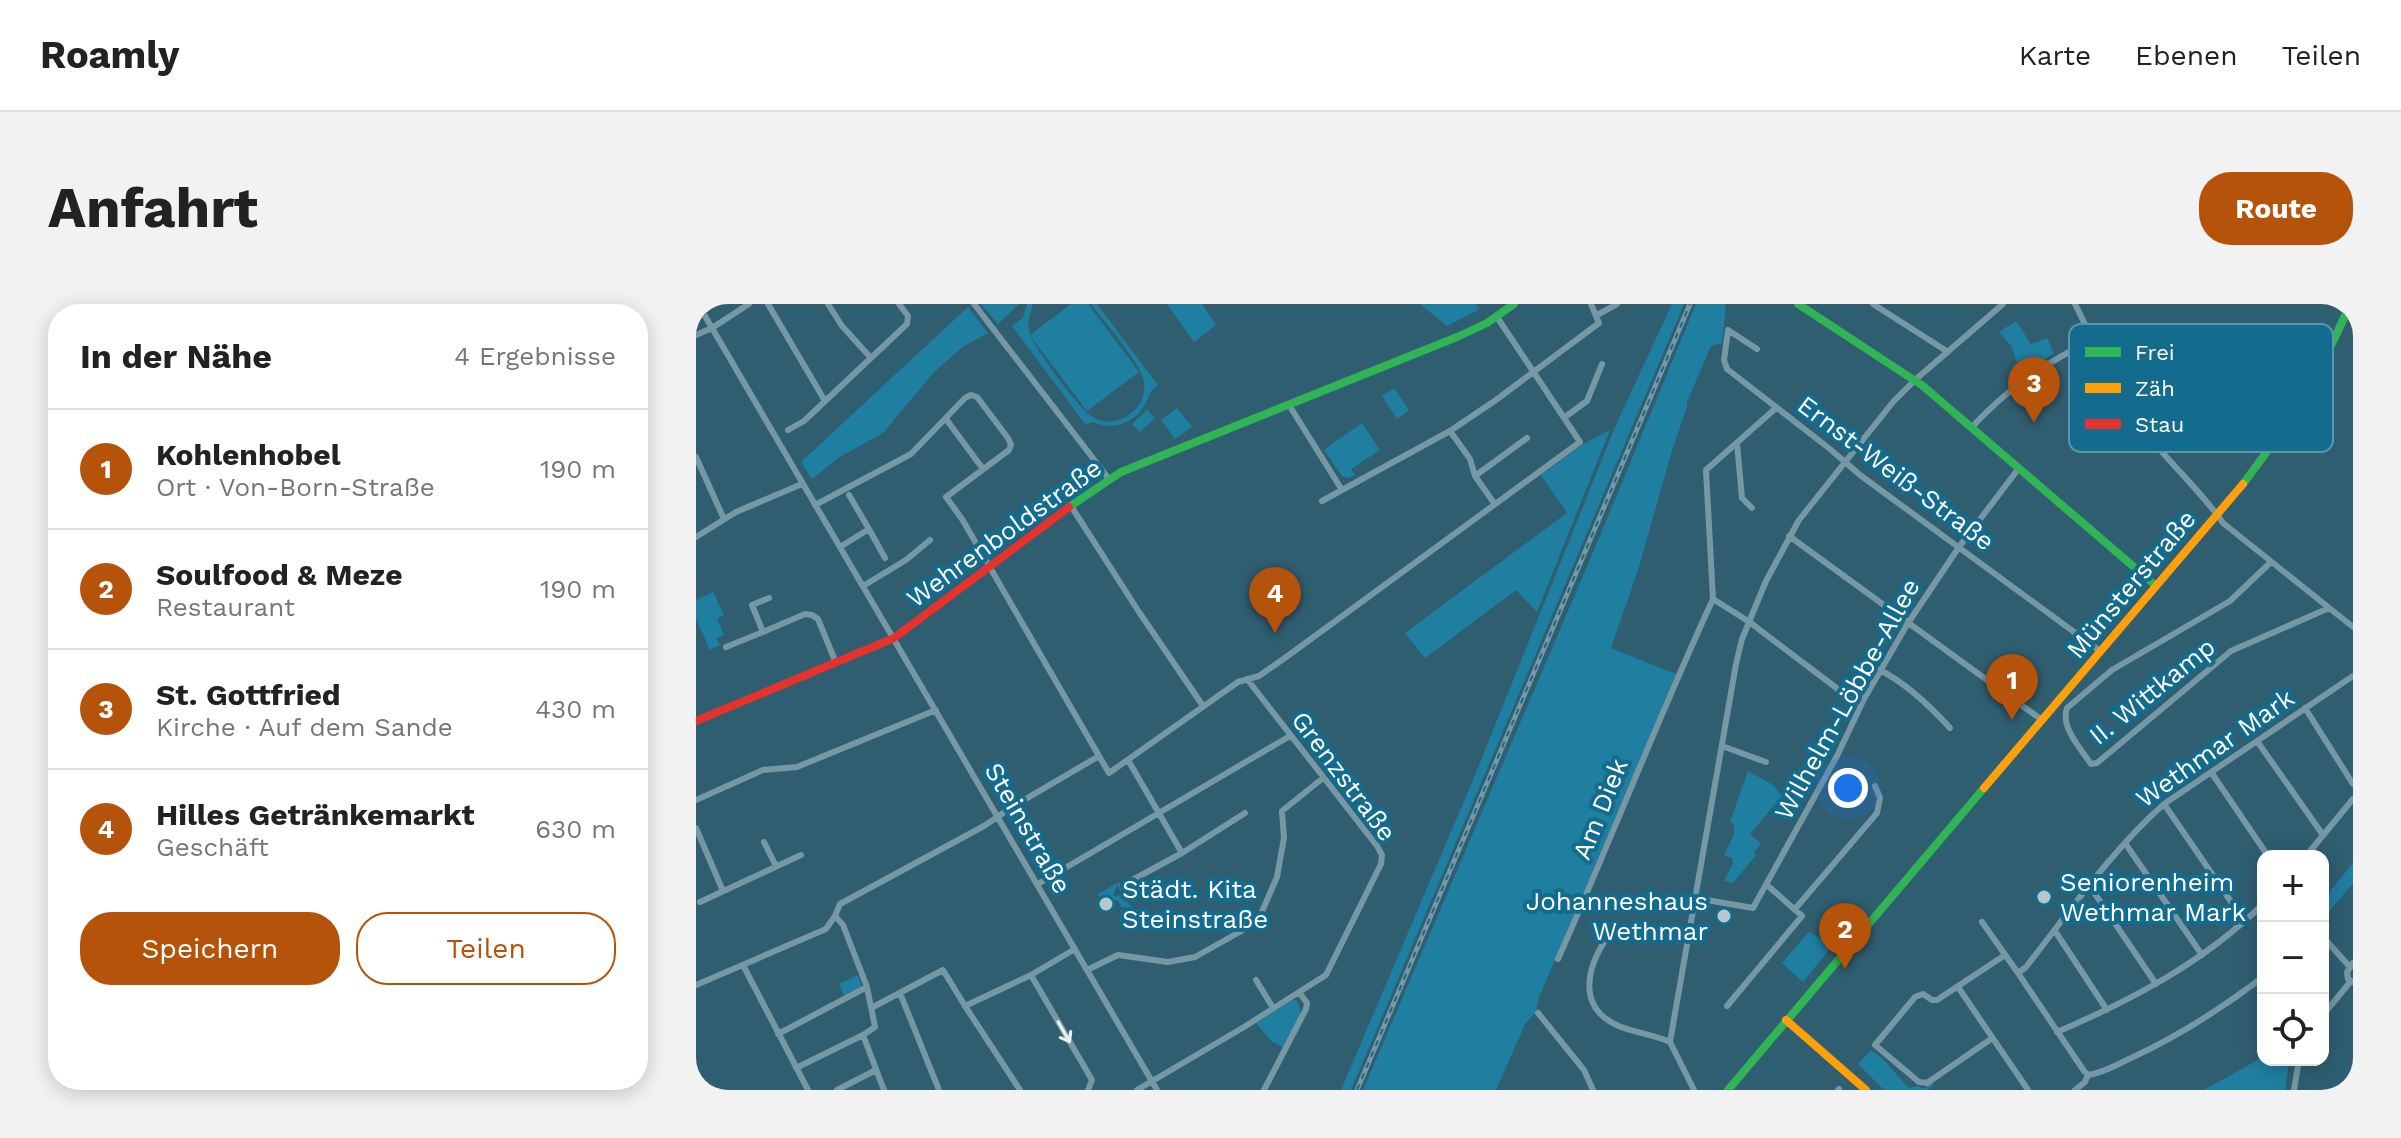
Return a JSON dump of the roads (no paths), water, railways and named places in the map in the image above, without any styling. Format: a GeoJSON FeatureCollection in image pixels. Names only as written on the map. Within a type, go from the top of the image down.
{"type":"FeatureCollection","features":[{"type":"Feature","properties":{"kind":"street","name":"Steinstraße"},"geometry":{"type":"LineString","coordinates":[[698,304],[1157,1090]]}},
{"type":"Feature","properties":{"kind":"street"},"geometry":{"type":"LineString","coordinates":[[696,335],[749,304]]}},
{"type":"Feature","properties":{"kind":"street"},"geometry":{"type":"LineString","coordinates":[[768,304],[825,401]]}},
{"type":"Feature","properties":{"kind":"street"},"geometry":{"type":"LineString","coordinates":[[828,304],[842,326],[871,358]]}},
{"type":"Feature","properties":{"kind":"street"},"geometry":{"type":"LineString","coordinates":[[788,430],[804,421],[908,322],[908,316],[899,304]]}},
{"type":"Feature","properties":{"kind":"street"},"geometry":{"type":"LineString","coordinates":[[974,304],[1109,479]]}},
{"type":"Feature","properties":{"kind":"street","name":"Wehrenboldstraße"},"geometry":{"type":"LineString","coordinates":[[696,721],[894,638],[1109,479],[1435,346],[1497,317],[1514,304]]}},
{"type":"Feature","properties":{"kind":"street"},"geometry":{"type":"LineString","coordinates":[[1322,501],[1450,431],[1533,372],[1599,323],[1591,304]]}},
{"type":"Feature","properties":{"kind":"street"},"geometry":{"type":"LineString","coordinates":[[1597,315],[1617,304]]}},
{"type":"Feature","properties":{"kind":"street"},"geometry":{"type":"LineString","coordinates":[[1798,304],[1915,380],[2155,585]]}},
{"type":"Feature","properties":{"kind":"street"},"geometry":{"type":"LineString","coordinates":[[1873,304],[1948,352]]}},
{"type":"Feature","properties":{"kind":"street"},"geometry":{"type":"LineString","coordinates":[[1694,1090],[1670,1042],[1736,664],[1748,621],[1799,520],[1884,414],[1915,380],[2004,304]]}},
{"type":"Feature","properties":{"kind":"street"},"geometry":{"type":"LineString","coordinates":[[2075,304],[2085,324]]}},
{"type":"Feature","properties":{"kind":"street","name":"Münsterstraße"},"geometry":{"type":"LineString","coordinates":[[2333,343],[2350,304]]}},
{"type":"Feature","properties":{"kind":"street"},"geometry":{"type":"LineString","coordinates":[[815,505],[911,454],[965,398],[977,397],[1008,438],[1011,443],[1009,450],[946,497],[962,519],[1109,773],[1238,682],[1259,676],[1580,442],[1497,317]]}},
{"type":"Feature","properties":{"kind":"street","name":"Ernst-Weiß-Straße"},"geometry":{"type":"LineString","coordinates":[[1757,349],[1728,330],[1724,360],[1727,369],[1846,463],[2100,651]]}},
{"type":"Feature","properties":{"kind":"street"},"geometry":{"type":"LineString","coordinates":[[1971,428],[2017,383],[2069,351]]}},
{"type":"Feature","properties":{"kind":"street"},"geometry":{"type":"LineString","coordinates":[[1565,417],[1587,401],[1602,364]]}},
{"type":"Feature","properties":{"kind":"street"},"geometry":{"type":"LineString","coordinates":[[1289,405],[1342,490]]}},
{"type":"Feature","properties":{"kind":"street"},"geometry":{"type":"LineString","coordinates":[[1776,408],[1706,470],[1713,599],[1748,621],[1851,699]]}},
{"type":"Feature","properties":{"kind":"street"},"geometry":{"type":"LineString","coordinates":[[946,419],[983,469]]}},
{"type":"Feature","properties":{"kind":"street"},"geometry":{"type":"LineString","coordinates":[[1450,431],[1470,459],[1475,476],[1494,503]]}},
{"type":"Feature","properties":{"kind":"street"},"geometry":{"type":"LineString","coordinates":[[1475,476],[1527,438]]}},
{"type":"Feature","properties":{"kind":"street"},"geometry":{"type":"LineString","coordinates":[[1737,443],[1742,498],[1752,508]]}},
{"type":"Feature","properties":{"kind":"street"},"geometry":{"type":"LineString","coordinates":[[2163,452],[2223,523],[2353,627]]}},
{"type":"Feature","properties":{"kind":"street","name":"Münsterstraße"},"geometry":{"type":"LineString","coordinates":[[1728,1090],[2217,514],[2266,452]]}},
{"type":"Feature","properties":{"kind":"street"},"geometry":{"type":"LineString","coordinates":[[696,457],[724,519]]}},
{"type":"Feature","properties":{"kind":"street","name":"Wilhelm-Löbbe-Allee"},"geometry":{"type":"LineString","coordinates":[[1695,898],[1753,908],[1837,756],[1855,715],[1908,623],[1959,547],[2019,468]]}},
{"type":"Feature","properties":{"kind":"street"},"geometry":{"type":"LineString","coordinates":[[696,537],[724,519],[802,484]]}},
{"type":"Feature","properties":{"kind":"street"},"geometry":{"type":"LineString","coordinates":[[849,495],[885,558]]}},
{"type":"Feature","properties":{"kind":"street"},"geometry":{"type":"LineString","coordinates":[[1071,506],[1203,706]]}},
{"type":"Feature","properties":{"kind":"street"},"geometry":{"type":"LineString","coordinates":[[840,547],[869,529]]}},
{"type":"Feature","properties":{"kind":"street"},"geometry":{"type":"LineString","coordinates":[[1789,536],[2042,720]]}},
{"type":"Feature","properties":{"kind":"street"},"geometry":{"type":"LineString","coordinates":[[863,586],[906,560],[930,540]]}},
{"type":"Feature","properties":{"kind":"street","name":"II. Wittkamp"},"geometry":{"type":"LineString","coordinates":[[2271,562],[2230,601],[2112,670],[2067,708],[2067,727],[2092,765],[2231,651],[2329,608]]}},
{"type":"Feature","properties":{"kind":"street"},"geometry":{"type":"LineString","coordinates":[[763,632],[752,605],[769,598]]}},
{"type":"Feature","properties":{"kind":"street","name":"Am Diek"},"geometry":{"type":"LineString","coordinates":[[1558,959],[1678,674],[1713,599]]}},
{"type":"Feature","properties":{"kind":"street"},"geometry":{"type":"LineString","coordinates":[[726,647],[805,614],[812,615],[818,619],[836,663]]}},
{"type":"Feature","properties":{"kind":"street"},"geometry":{"type":"LineString","coordinates":[[1880,670],[1910,690],[1950,728]]}},
{"type":"Feature","properties":{"kind":"street"},"geometry":{"type":"LineString","coordinates":[[2350,678],[2353,688]]}},
{"type":"Feature","properties":{"kind":"street","name":"Wethmar Mark"},"geometry":{"type":"LineString","coordinates":[[2018,973],[2125,843],[2164,804],[2350,678]]}},
{"type":"Feature","properties":{"kind":"street","name":"Grenzstraße"},"geometry":{"type":"LineString","coordinates":[[1137,1090],[1321,979],[1329,970],[1381,864],[1382,855],[1247,679]]}},
{"type":"Feature","properties":{"kind":"street"},"geometry":{"type":"LineString","coordinates":[[2305,708],[2353,784]]}},
{"type":"Feature","properties":{"kind":"street"},"geometry":{"type":"LineString","coordinates":[[696,800],[763,770],[797,767],[936,710]]}},
{"type":"Feature","properties":{"kind":"street"},"geometry":{"type":"LineString","coordinates":[[1038,884],[1290,736]]}},
{"type":"Feature","properties":{"kind":"street"},"geometry":{"type":"LineString","coordinates":[[2257,741],[2323,835]]}},
{"type":"Feature","properties":{"kind":"street"},"geometry":{"type":"LineString","coordinates":[[1722,746],[1766,762]]}},
{"type":"Feature","properties":{"kind":"street"},"geometry":{"type":"LineString","coordinates":[[696,985],[826,929],[840,904],[998,817],[1099,756]]}},
{"type":"Feature","properties":{"kind":"street"},"geometry":{"type":"LineString","coordinates":[[1128,760],[1182,853]]}},
{"type":"Feature","properties":{"kind":"street"},"geometry":{"type":"LineString","coordinates":[[2211,772],[2264,850]]}},
{"type":"Feature","properties":{"kind":"street"},"geometry":{"type":"LineString","coordinates":[[1087,970],[1118,955],[1168,962],[1195,957],[1252,925],[1261,914],[1277,877],[1284,838],[1282,811],[1323,778]]}},
{"type":"Feature","properties":{"kind":"street"},"geometry":{"type":"LineString","coordinates":[[1795,909],[1877,813],[1880,798],[1875,786]]}},
{"type":"Feature","properties":{"kind":"street"},"geometry":{"type":"LineString","coordinates":[[2311,850],[2353,799]]}},
{"type":"Feature","properties":{"kind":"street"},"geometry":{"type":"LineString","coordinates":[[2164,804],[2245,922]]}},
{"type":"Feature","properties":{"kind":"street"},"geometry":{"type":"LineString","coordinates":[[1125,884],[1245,813]]}},
{"type":"Feature","properties":{"kind":"street"},"geometry":{"type":"LineString","coordinates":[[696,828],[723,891]]}},
{"type":"Feature","properties":{"kind":"street"},"geometry":{"type":"LineString","coordinates":[[764,842],[776,866]]}},
{"type":"Feature","properties":{"kind":"street"},"geometry":{"type":"LineString","coordinates":[[2125,843],[2202,955]]}},
{"type":"Feature","properties":{"kind":"street"},"geometry":{"type":"LineString","coordinates":[[700,902],[801,855]]}},
{"type":"Feature","properties":{"kind":"street"},"geometry":{"type":"LineString","coordinates":[[1727,1006],[1802,916],[1767,885]]}},
{"type":"Feature","properties":{"kind":"street"},"geometry":{"type":"LineString","coordinates":[[2089,885],[2156,984]]}},
{"type":"Feature","properties":{"kind":"street"},"geometry":{"type":"LineString","coordinates":[[2057,1032],[2156,984],[2202,955],[2257,910]]}},
{"type":"Feature","properties":{"kind":"street"},"geometry":{"type":"LineString","coordinates":[[796,1068],[875,1027],[867,987],[843,925],[835,916]]}},
{"type":"Feature","properties":{"kind":"street"},"geometry":{"type":"LineString","coordinates":[[1982,922],[2088,1075]]}},
{"type":"Feature","properties":{"kind":"street"},"geometry":{"type":"LineString","coordinates":[[2055,931],[2107,1010]]}},
{"type":"Feature","properties":{"kind":"street"},"geometry":{"type":"LineString","coordinates":[[1608,936],[1598,951],[1589,975],[1595,1006],[1615,1024],[1670,1042]]}},
{"type":"Feature","properties":{"kind":"street"},"geometry":{"type":"LineString","coordinates":[[2329,943],[2351,964],[2347,975],[2352,982],[2329,1008]]}},
{"type":"Feature","properties":{"kind":"street"},"geometry":{"type":"LineString","coordinates":[[965,1006],[1031,975],[1075,949]]}},
{"type":"Feature","properties":{"kind":"street"},"geometry":{"type":"LineString","coordinates":[[1991,1039],[1927,1083],[1919,1082],[1875,1045],[1915,997],[1923,994],[1937,1000],[2005,955]]}},
{"type":"Feature","properties":{"kind":"street"},"geometry":{"type":"LineString","coordinates":[[743,965],[808,1090]]}},
{"type":"Feature","properties":{"kind":"street"},"geometry":{"type":"LineString","coordinates":[[873,1007],[943,970],[1020,1090]]}},
{"type":"Feature","properties":{"kind":"street"},"geometry":{"type":"LineString","coordinates":[[1031,975],[1092,1080],[1088,1090]]}},
{"type":"Feature","properties":{"kind":"street"},"geometry":{"type":"LineString","coordinates":[[1256,980],[1273,1008]]}},
{"type":"Feature","properties":{"kind":"street"},"geometry":{"type":"LineString","coordinates":[[2075,1090],[2088,1075],[2173,1037],[2257,982]]}},
{"type":"Feature","properties":{"kind":"street"},"geometry":{"type":"LineString","coordinates":[[778,1034],[867,987]]}},
{"type":"Feature","properties":{"kind":"street"},"geometry":{"type":"LineString","coordinates":[[1958,987],[2028,1090]]}},
{"type":"Feature","properties":{"kind":"street"},"geometry":{"type":"LineString","coordinates":[[1264,1090],[1306,1009],[1307,1003],[1299,992]]}},
{"type":"Feature","properties":{"kind":"street"},"geometry":{"type":"LineString","coordinates":[[900,993],[939,1090]]}},
{"type":"Feature","properties":{"kind":"street"},"geometry":{"type":"LineString","coordinates":[[1538,1013],[1584,1070],[1593,1090]]}},
{"type":"Feature","properties":{"kind":"street"},"geometry":{"type":"LineString","coordinates":[[1786,1020],[1866,1090]]}},
{"type":"Feature","properties":{"kind":"street"},"geometry":{"type":"LineString","coordinates":[[863,1035],[884,1090]]}},
{"type":"Feature","properties":{"kind":"street"},"geometry":{"type":"LineString","coordinates":[[2294,1090],[2298,1066]]}},
{"type":"Feature","properties":{"kind":"street"},"geometry":{"type":"LineString","coordinates":[[837,1090],[876,1070]]}},
{"type":"Feature","properties":{"kind":"railway"},"geometry":{"type":"LineString","coordinates":[[1357,1090],[1690,304]]}},
{"type":"Feature","properties":{"kind":"place","name":"St. Gottfried"},"geometry":{"type":"Point","coordinates":[2034,423]}},
{"type":"Feature","properties":{"kind":"place","name":"Hilles Getränkemarkt"},"geometry":{"type":"Point","coordinates":[1275,633]}},
{"type":"Feature","properties":{"kind":"place","name":"Kohlenhobel"},"geometry":{"type":"Point","coordinates":[2012,720]}},
{"type":"Feature","properties":{"kind":"place","name":"Seniorenheim Wethmar Mark"},"geometry":{"type":"Point","coordinates":[2044,897]}},
{"type":"Feature","properties":{"kind":"place","name":"Städt. Kita Steinstraße"},"geometry":{"type":"Point","coordinates":[1106,904]}},
{"type":"Feature","properties":{"kind":"place","name":"Johanneshaus Wethmar"},"geometry":{"type":"Point","coordinates":[1724,916]}},
{"type":"Feature","properties":{"kind":"place","name":"Soulfood & Meze"},"geometry":{"type":"Point","coordinates":[1845,969]}}]}
